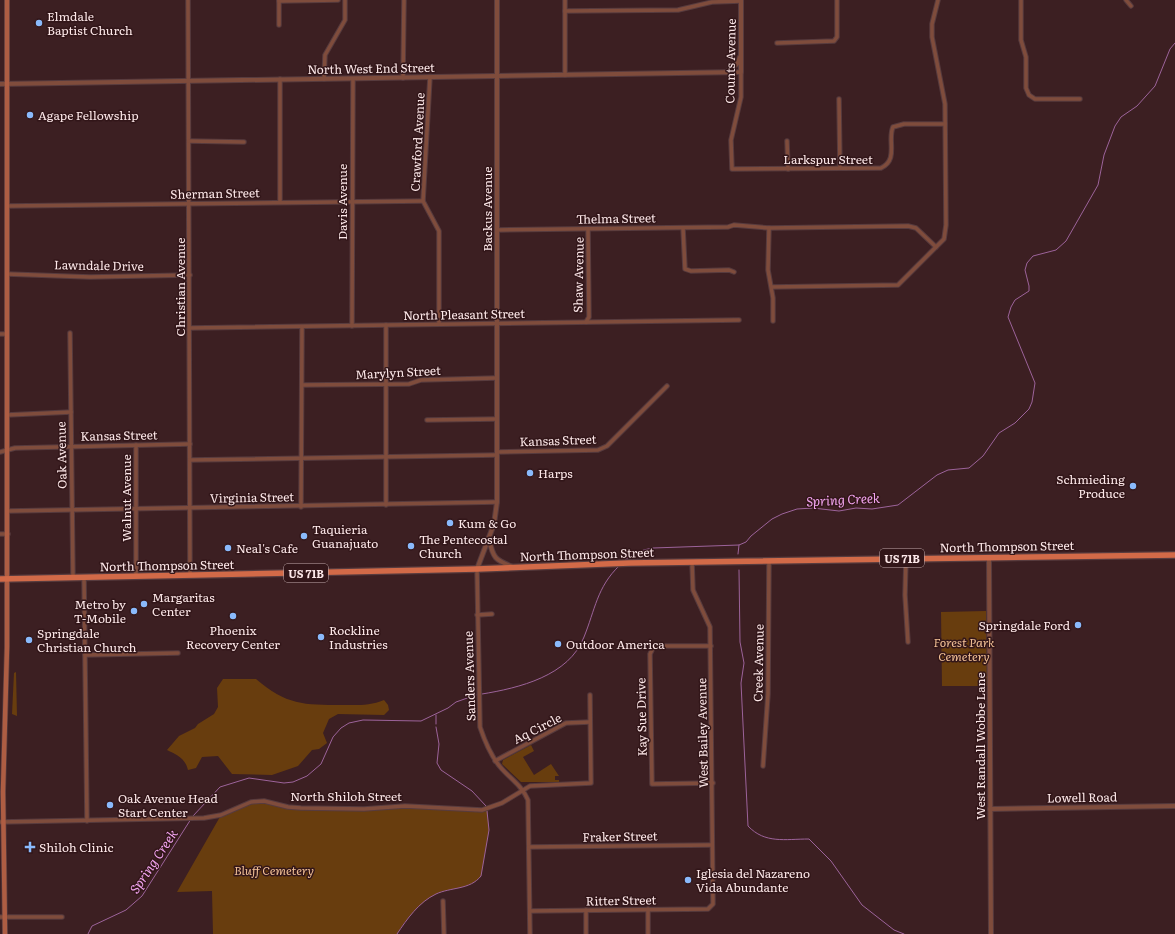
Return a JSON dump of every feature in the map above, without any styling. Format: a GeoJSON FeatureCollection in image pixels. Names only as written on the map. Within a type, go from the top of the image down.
{"type":"FeatureCollection","features":[{"type":"Feature","properties":{"kind":"main road"},"geometry":{"type":"LineString","coordinates":[[5,934],[2,917],[1,822],[8,579],[7,0]]}},
{"type":"Feature","properties":{"kind":"main road","name":"North Thompson Street"},"geometry":{"type":"LineString","coordinates":[[0,579],[477,569],[629,563],[1175,555]]}},
{"type":"Feature","properties":{"kind":"street","name":"Christian Avenue"},"geometry":{"type":"LineString","coordinates":[[188,0],[190,575]]}},
{"type":"Feature","properties":{"kind":"street"},"geometry":{"type":"LineString","coordinates":[[280,25],[279,1],[338,0]]}},
{"type":"Feature","properties":{"kind":"street"},"geometry":{"type":"LineString","coordinates":[[324,79],[325,55],[345,20],[345,0]]}},
{"type":"Feature","properties":{"kind":"street"},"geometry":{"type":"LineString","coordinates":[[404,0],[404,78]]}},
{"type":"Feature","properties":{"kind":"street","name":"Backus Avenue"},"geometry":{"type":"LineString","coordinates":[[477,569],[494,524],[497,502],[497,0]]}},
{"type":"Feature","properties":{"kind":"street"},"geometry":{"type":"LineString","coordinates":[[565,0],[565,75]]}},
{"type":"Feature","properties":{"kind":"street"},"geometry":{"type":"LineString","coordinates":[[777,43],[834,41],[837,37],[837,0]]}},
{"type":"Feature","properties":{"kind":"street"},"geometry":{"type":"LineString","coordinates":[[772,287],[898,285],[936,248],[946,234],[945,99],[932,37],[932,24],[938,0]]}},
{"type":"Feature","properties":{"kind":"street"},"geometry":{"type":"LineString","coordinates":[[1021,0],[1022,40],[1026,56],[1027,92],[1032,98],[1035,99],[1080,99]]}},
{"type":"Feature","properties":{"kind":"street"},"geometry":{"type":"LineString","coordinates":[[1126,0],[1130,6]]}},
{"type":"Feature","properties":{"kind":"street"},"geometry":{"type":"LineString","coordinates":[[565,11],[678,10],[712,2],[741,1]]}},
{"type":"Feature","properties":{"kind":"street","name":"Counts Avenue"},"geometry":{"type":"LineString","coordinates":[[732,169],[731,140],[741,101],[741,1]]}},
{"type":"Feature","properties":{"kind":"street"},"geometry":{"type":"LineString","coordinates":[[724,72],[730,70],[737,64],[741,51]]}},
{"type":"Feature","properties":{"kind":"street","name":"North West End Street"},"geometry":{"type":"LineString","coordinates":[[0,84],[741,72]]}},
{"type":"Feature","properties":{"kind":"street","name":"Crawford Avenue"},"geometry":{"type":"LineString","coordinates":[[430,77],[424,201],[439,231],[439,324]]}},
{"type":"Feature","properties":{"kind":"street"},"geometry":{"type":"LineString","coordinates":[[280,79],[280,202]]}},
{"type":"Feature","properties":{"kind":"street","name":"Davis Avenue"},"geometry":{"type":"LineString","coordinates":[[352,79],[352,326]]}},
{"type":"Feature","properties":{"kind":"street"},"geometry":{"type":"LineString","coordinates":[[839,99],[840,168]]}},
{"type":"Feature","properties":{"kind":"street","name":"Larkspur Street"},"geometry":{"type":"LineString","coordinates":[[732,169],[878,168],[886,166],[891,158],[893,126],[900,124],[945,124]]}},
{"type":"Feature","properties":{"kind":"street"},"geometry":{"type":"LineString","coordinates":[[189,141],[244,142]]}},
{"type":"Feature","properties":{"kind":"street"},"geometry":{"type":"LineString","coordinates":[[787,141],[788,169]]}},
{"type":"Feature","properties":{"kind":"street","name":"Sherman Street"},"geometry":{"type":"LineString","coordinates":[[7,206],[424,201]]}},
{"type":"Feature","properties":{"kind":"street","name":"Thelma Street"},"geometry":{"type":"LineString","coordinates":[[498,230],[683,228],[728,227],[734,225],[768,228],[908,226],[916,228],[936,248]]}},
{"type":"Feature","properties":{"kind":"street"},"geometry":{"type":"LineString","coordinates":[[683,228],[685,269],[690,271],[729,270],[734,272]]}},
{"type":"Feature","properties":{"kind":"street"},"geometry":{"type":"LineString","coordinates":[[768,228],[768,270],[772,287],[773,321]]}},
{"type":"Feature","properties":{"kind":"street","name":"Shaw Avenue"},"geometry":{"type":"LineString","coordinates":[[586,322],[589,317],[588,229]]}},
{"type":"Feature","properties":{"kind":"street","name":"Lawndale Drive"},"geometry":{"type":"LineString","coordinates":[[7,274],[90,277],[190,275]]}},
{"type":"Feature","properties":{"kind":"street","name":"North Pleasant Street"},"geometry":{"type":"LineString","coordinates":[[190,328],[739,320]]}},
{"type":"Feature","properties":{"kind":"street"},"geometry":{"type":"LineString","coordinates":[[386,325],[386,505]]}},
{"type":"Feature","properties":{"kind":"street"},"geometry":{"type":"LineString","coordinates":[[301,507],[302,327]]}},
{"type":"Feature","properties":{"kind":"street","name":"Oak Avenue"},"geometry":{"type":"LineString","coordinates":[[70,333],[72,577]]}},
{"type":"Feature","properties":{"kind":"street"},"geometry":{"type":"LineString","coordinates":[[0,334],[7,334]]}},
{"type":"Feature","properties":{"kind":"street","name":"Marylyn Street"},"geometry":{"type":"LineString","coordinates":[[302,385],[409,384],[421,380],[496,378]]}},
{"type":"Feature","properties":{"kind":"street","name":"Kansas Street"},"geometry":{"type":"LineString","coordinates":[[387,457],[598,450],[607,446],[667,386]]}},
{"type":"Feature","properties":{"kind":"street"},"geometry":{"type":"LineString","coordinates":[[7,415],[71,412]]}},
{"type":"Feature","properties":{"kind":"street"},"geometry":{"type":"LineString","coordinates":[[427,420],[496,418]]}},
{"type":"Feature","properties":{"kind":"street","name":"Kansas Street"},"geometry":{"type":"LineString","coordinates":[[0,452],[15,448],[190,444]]}},
{"type":"Feature","properties":{"kind":"street","name":"Walnut Avenue"},"geometry":{"type":"LineString","coordinates":[[136,445],[136,576]]}},
{"type":"Feature","properties":{"kind":"street"},"geometry":{"type":"LineString","coordinates":[[190,460],[387,457]]}},
{"type":"Feature","properties":{"kind":"street","name":"Virginia Street"},"geometry":{"type":"LineString","coordinates":[[8,511],[301,507],[497,502]]}},
{"type":"Feature","properties":{"kind":"street"},"geometry":{"type":"LineString","coordinates":[[0,534],[8,534]]}},
{"type":"Feature","properties":{"kind":"street"},"geometry":{"type":"LineString","coordinates":[[489,539],[494,557],[498,561],[516,568]]}},
{"type":"Feature","properties":{"kind":"street","name":"West Randall Wobbe Lane"},"geometry":{"type":"LineString","coordinates":[[990,557],[991,934]]}},
{"type":"Feature","properties":{"kind":"street"},"geometry":{"type":"LineString","coordinates":[[906,558],[905,599],[908,642]]}},
{"type":"Feature","properties":{"kind":"street","name":"Creek Avenue"},"geometry":{"type":"LineString","coordinates":[[763,766],[768,694],[769,561]]}},
{"type":"Feature","properties":{"kind":"street","name":"West Bailey Avenue"},"geometry":{"type":"LineString","coordinates":[[692,562],[693,590],[708,622],[711,646],[713,783],[712,907]]}},
{"type":"Feature","properties":{"kind":"street","name":"Sanders Avenue"},"geometry":{"type":"LineString","coordinates":[[477,569],[480,727],[486,745],[495,761],[523,790],[529,808],[530,934]]}},
{"type":"Feature","properties":{"kind":"street"},"geometry":{"type":"LineString","coordinates":[[84,577],[87,821]]}},
{"type":"Feature","properties":{"kind":"street"},"geometry":{"type":"LineString","coordinates":[[477,614],[492,614]]}},
{"type":"Feature","properties":{"kind":"street","name":"Kay Sue Drive"},"geometry":{"type":"LineString","coordinates":[[711,646],[658,646],[653,648],[650,654],[652,784],[713,783]]}},
{"type":"Feature","properties":{"kind":"street"},"geometry":{"type":"LineString","coordinates":[[85,655],[178,653]]}},
{"type":"Feature","properties":{"kind":"street"},"geometry":{"type":"LineString","coordinates":[[523,790],[530,786],[591,783],[590,695]]}},
{"type":"Feature","properties":{"kind":"street","name":"Aq Circle"},"geometry":{"type":"LineString","coordinates":[[495,761],[566,723],[590,722]]}},
{"type":"Feature","properties":{"kind":"street","name":"North Shiloh Street"},"geometry":{"type":"LineString","coordinates":[[1,822],[204,818],[221,815],[251,802],[264,801],[288,807],[301,808],[364,809],[405,806],[482,810],[502,803],[523,790]]}},
{"type":"Feature","properties":{"kind":"street","name":"Lowell Road"},"geometry":{"type":"LineString","coordinates":[[990,809],[1175,806]]}},
{"type":"Feature","properties":{"kind":"street","name":"Fraker Street"},"geometry":{"type":"LineString","coordinates":[[529,847],[712,845]]}},
{"type":"Feature","properties":{"kind":"street"},"geometry":{"type":"LineString","coordinates":[[443,901],[444,934]]}},
{"type":"Feature","properties":{"kind":"street","name":"Ritter Street"},"geometry":{"type":"LineString","coordinates":[[530,911],[708,909],[712,907]]}},
{"type":"Feature","properties":{"kind":"street"},"geometry":{"type":"LineString","coordinates":[[586,910],[586,934]]}},
{"type":"Feature","properties":{"kind":"street"},"geometry":{"type":"LineString","coordinates":[[648,910],[648,934]]}},
{"type":"Feature","properties":{"kind":"street"},"geometry":{"type":"LineString","coordinates":[[2,917],[62,916]]}},
{"type":"Feature","properties":{"kind":"green space","name":"Forest Park Cemetery"},"geometry":{"type":"Polygon","coordinates":[[[986,611],[987,686],[942,686],[941,612],[986,611]]]}},
{"type":"Feature","properties":{"kind":"green space"},"geometry":{"type":"Polygon","coordinates":[[[16,672],[17,716],[12,714],[14,673],[16,672]]]}},
{"type":"Feature","properties":{"kind":"green space"},"geometry":{"type":"Polygon","coordinates":[[[223,679],[256,679],[267,688],[286,699],[306,704],[358,705],[384,700],[388,705],[389,710],[384,715],[338,714],[329,719],[323,733],[327,743],[319,749],[312,750],[298,766],[272,775],[232,774],[218,756],[202,757],[196,768],[188,770],[183,760],[167,750],[179,736],[195,728],[198,724],[214,714],[218,707],[217,688],[223,679]]]}},
{"type":"Feature","properties":{"kind":"green space"},"geometry":{"type":"Polygon","coordinates":[[[531,745],[534,751],[523,757],[534,775],[551,764],[559,776],[555,776],[555,780],[559,780],[559,782],[521,782],[502,764],[503,760],[531,745]]]}},
{"type":"Feature","properties":{"kind":"green space","name":"Bluff Cemetery"},"geometry":{"type":"Polygon","coordinates":[[[264,801],[281,805],[316,808],[404,806],[466,809],[487,808],[489,830],[481,876],[477,881],[471,884],[430,897],[414,911],[397,934],[213,934],[212,891],[177,892],[221,815],[245,804],[264,801]]]}},
{"type":"Feature","properties":{"kind":"waterway","name":"Spring Creek"},"geometry":{"type":"LineString","coordinates":[[624,561],[637,552],[653,548],[739,545],[746,542],[772,519],[797,509],[813,508],[839,511],[856,508],[872,509],[898,505],[937,475],[948,470],[969,468],[983,456],[999,433],[1015,423],[1029,409],[1032,402],[1035,383],[1008,317],[1015,300],[1029,291],[1025,270],[1027,263],[1033,256],[1056,250],[1066,241],[1098,185],[1104,155],[1115,126],[1121,117],[1137,106],[1155,86],[1170,49],[1175,43]]}},
{"type":"Feature","properties":{"kind":"waterway"},"geometry":{"type":"LineString","coordinates":[[738,554],[739,545]]}},
{"type":"Feature","properties":{"kind":"waterway","name":"Spring Creek"},"geometry":{"type":"LineString","coordinates":[[482,694],[527,684],[555,671],[567,662],[577,650],[584,637],[601,591],[606,582],[619,566]]}},
{"type":"Feature","properties":{"kind":"waterway"},"geometry":{"type":"LineString","coordinates":[[739,570],[740,642],[744,663],[741,683],[748,826],[761,836],[768,838],[784,840],[809,839],[831,861],[862,905],[894,930],[904,934]]}},
{"type":"Feature","properties":{"kind":"waterway","name":"Spring Creek"},"geometry":{"type":"LineString","coordinates":[[193,816],[220,787],[249,778],[284,783],[293,782],[307,776],[321,764],[333,737],[341,728],[349,723],[363,720],[421,721],[448,708],[456,702],[476,695]]}},
{"type":"Feature","properties":{"kind":"waterway"},"geometry":{"type":"LineString","coordinates":[[436,715],[436,724]]}},
{"type":"Feature","properties":{"kind":"waterway"},"geometry":{"type":"LineString","coordinates":[[436,727],[439,744],[437,763],[441,770],[472,791],[486,806]]}},
{"type":"Feature","properties":{"kind":"waterway"},"geometry":{"type":"LineString","coordinates":[[397,934],[414,911],[430,897],[471,884],[477,881],[481,876],[489,830],[487,811]]}},
{"type":"Feature","properties":{"kind":"waterway","name":"Spring Creek"},"geometry":{"type":"LineString","coordinates":[[88,934],[92,926],[126,910],[142,896],[191,819]]}},
{"type":"Feature","properties":{"kind":"place","name":"Elmdale Baptist Church"},"geometry":{"type":"Point","coordinates":[39,23]}},
{"type":"Feature","properties":{"kind":"place","name":"Agape Fellowship"},"geometry":{"type":"Point","coordinates":[30,115]}},
{"type":"Feature","properties":{"kind":"place","name":"Harps"},"geometry":{"type":"Point","coordinates":[530,473]}},
{"type":"Feature","properties":{"kind":"place","name":"Schmieding Produce"},"geometry":{"type":"Point","coordinates":[1133,486]}},
{"type":"Feature","properties":{"kind":"place","name":"Kum & Go"},"geometry":{"type":"Point","coordinates":[450,523]}},
{"type":"Feature","properties":{"kind":"place","name":"Taquieria Guanajuato"},"geometry":{"type":"Point","coordinates":[304,536]}},
{"type":"Feature","properties":{"kind":"place","name":"The Pentecostal Church"},"geometry":{"type":"Point","coordinates":[411,546]}},
{"type":"Feature","properties":{"kind":"place","name":"Neal's Cafe"},"geometry":{"type":"Point","coordinates":[228,548]}},
{"type":"Feature","properties":{"kind":"place","name":"Margaritas Center"},"geometry":{"type":"Point","coordinates":[144,604]}},
{"type":"Feature","properties":{"kind":"place","name":"Metro by T-Mobile"},"geometry":{"type":"Point","coordinates":[134,611]}},
{"type":"Feature","properties":{"kind":"place","name":"Phoenix Recovery Center"},"geometry":{"type":"Point","coordinates":[233,616]}},
{"type":"Feature","properties":{"kind":"place","name":"Springdale Ford"},"geometry":{"type":"Point","coordinates":[1078,625]}},
{"type":"Feature","properties":{"kind":"place","name":"Rockline Industries"},"geometry":{"type":"Point","coordinates":[321,637]}},
{"type":"Feature","properties":{"kind":"place","name":"Springdale Christian Church"},"geometry":{"type":"Point","coordinates":[29,640]}},
{"type":"Feature","properties":{"kind":"place","name":"Outdoor America"},"geometry":{"type":"Point","coordinates":[558,644]}},
{"type":"Feature","properties":{"kind":"place","name":"Oak Avenue Head Start Center"},"geometry":{"type":"Point","coordinates":[110,805]}},
{"type":"Feature","properties":{"kind":"place","name":"Shiloh Clinic"},"geometry":{"type":"Point","coordinates":[30,847]}},
{"type":"Feature","properties":{"kind":"place","name":"Iglesia del Nazareno Vida Abundante"},"geometry":{"type":"Point","coordinates":[688,880]}}]}
